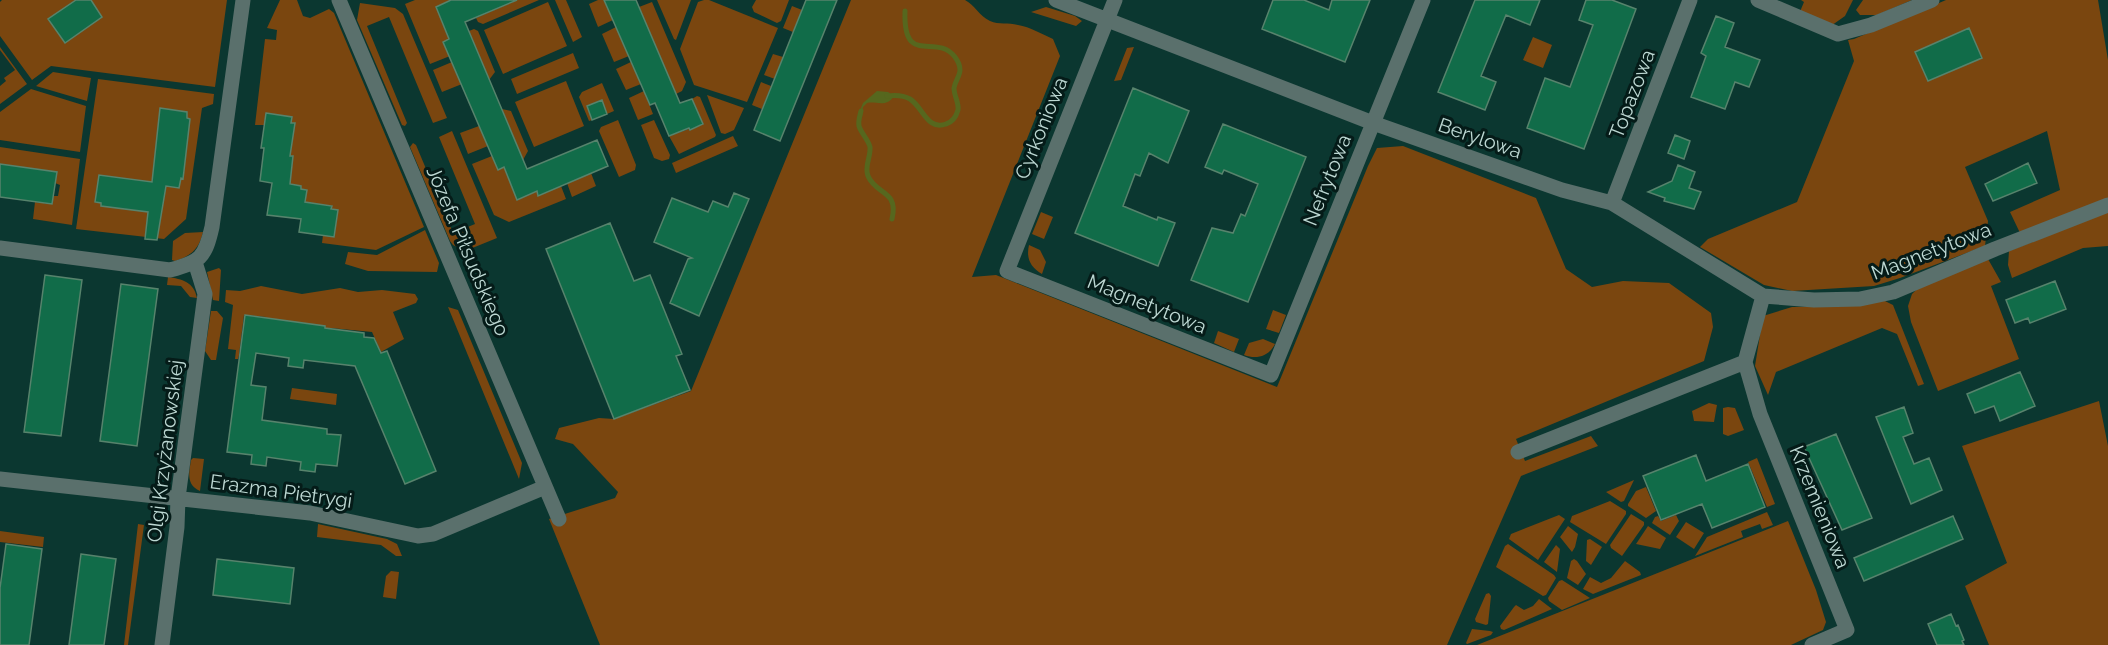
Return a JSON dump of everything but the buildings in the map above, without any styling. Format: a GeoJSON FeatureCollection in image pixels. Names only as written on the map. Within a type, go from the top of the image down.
{"type":"FeatureCollection","features":[{"type":"Feature","properties":{"kind":"street"},"geometry":{"type":"LineString","coordinates":[[0,248],[170,270],[195,262],[204,253],[212,227],[243,0]]}},
{"type":"Feature","properties":{"kind":"street","name":"Józefa Piłsudskiego"},"geometry":{"type":"LineString","coordinates":[[339,0],[559,519]]}},
{"type":"Feature","properties":{"kind":"street","name":"Berylowa"},"geometry":{"type":"LineString","coordinates":[[1056,0],[1373,123],[1562,190],[1612,203],[1763,296]]}},
{"type":"Feature","properties":{"kind":"street","name":"Cyrkoniowa"},"geometry":{"type":"LineString","coordinates":[[1007,271],[1115,0]]}},
{"type":"Feature","properties":{"kind":"street","name":"Nefrytowa"},"geometry":{"type":"LineString","coordinates":[[1271,375],[1423,0]]}},
{"type":"Feature","properties":{"kind":"street","name":"Topazowa"},"geometry":{"type":"LineString","coordinates":[[1612,203],[1690,0]]}},
{"type":"Feature","properties":{"kind":"street"},"geometry":{"type":"LineString","coordinates":[[1758,0],[1838,34],[1870,25],[1932,0]]}},
{"type":"Feature","properties":{"kind":"street","name":"Magnetytowa"},"geometry":{"type":"LineString","coordinates":[[1763,296],[1814,300],[1849,299],[1893,292],[2108,205]]}},
{"type":"Feature","properties":{"kind":"street","name":"Olgi Krzyżanowskiej"},"geometry":{"type":"LineString","coordinates":[[162,645],[177,527],[178,498],[205,294],[195,262]]}},
{"type":"Feature","properties":{"kind":"street","name":"Magnetytowa"},"geometry":{"type":"LineString","coordinates":[[1007,271],[1271,375]]}},
{"type":"Feature","properties":{"kind":"street"},"geometry":{"type":"LineString","coordinates":[[1518,452],[1745,362],[1763,296]]}},
{"type":"Feature","properties":{"kind":"street","name":"Krzemieniowa"},"geometry":{"type":"LineString","coordinates":[[1745,362],[1760,414],[1847,630],[1812,645]]}},
{"type":"Feature","properties":{"kind":"street","name":"Erazma Pietrygi"},"geometry":{"type":"LineString","coordinates":[[0,479],[310,513],[418,536],[433,534],[546,487]]}},
{"type":"Feature","properties":{"kind":"shaded area"},"geometry":{"type":"Polygon","coordinates":[[[2,0],[227,0],[215,87],[51,66],[32,80],[0,36],[0,2],[2,0]]]}},
{"type":"Feature","properties":{"kind":"shaded area"},"geometry":{"type":"Polygon","coordinates":[[[280,0],[297,0],[303,16],[310,18],[329,9],[334,13],[424,227],[376,250],[322,243],[323,235],[334,236],[338,210],[331,209],[332,206],[305,202],[307,190],[290,184],[293,157],[290,156],[295,123],[291,123],[292,117],[266,113],[264,125],[255,125],[265,39],[276,40],[277,30],[267,28],[280,0]]]}},
{"type":"Feature","properties":{"kind":"shaded area"},"geometry":{"type":"Polygon","coordinates":[[[415,0],[451,0],[436,7],[449,39],[450,56],[430,64],[405,4],[415,0]]]}},
{"type":"Feature","properties":{"kind":"shaded area"},"geometry":{"type":"Polygon","coordinates":[[[517,0],[539,0],[483,24],[476,18],[517,0]]]}},
{"type":"Feature","properties":{"kind":"shaded area"},"geometry":{"type":"Polygon","coordinates":[[[555,0],[566,0],[582,37],[573,42],[555,0]]]}},
{"type":"Feature","properties":{"kind":"shaded area"},"geometry":{"type":"Polygon","coordinates":[[[604,0],[613,20],[598,27],[589,4],[604,0]]]}},
{"type":"Feature","properties":{"kind":"shaded area"},"geometry":{"type":"Polygon","coordinates":[[[657,0],[691,0],[676,40],[674,39],[657,0]]]}},
{"type":"Feature","properties":{"kind":"shaded area"},"geometry":{"type":"Polygon","coordinates":[[[704,0],[778,28],[747,102],[694,85],[680,49],[698,2],[704,0]]]}},
{"type":"Feature","properties":{"kind":"shaded area"},"geometry":{"type":"Polygon","coordinates":[[[756,0],[789,0],[781,21],[777,23],[754,12],[752,7],[756,0]]]}},
{"type":"Feature","properties":{"kind":"shaded area"},"geometry":{"type":"Polygon","coordinates":[[[851,0],[965,0],[990,21],[1022,26],[1053,39],[1060,56],[972,277],[996,275],[1277,387],[1377,148],[1403,146],[1536,198],[1566,269],[1592,287],[1623,281],[1669,283],[1711,313],[1713,327],[1704,361],[1516,439],[1525,461],[1591,436],[1598,446],[1521,476],[1447,645],[600,645],[549,519],[615,498],[618,492],[573,444],[555,439],[559,428],[599,418],[614,419],[691,391],[851,0]]]}},
{"type":"Feature","properties":{"kind":"shaded area"},"geometry":{"type":"Polygon","coordinates":[[[1801,0],[1853,0],[1845,16],[1828,28],[1799,14],[1804,2],[1801,0]]]}},
{"type":"Feature","properties":{"kind":"shaded area"},"geometry":{"type":"Polygon","coordinates":[[[1863,0],[1912,0],[1877,15],[1860,15],[1856,10],[1863,0]]]}},
{"type":"Feature","properties":{"kind":"shaded area"},"geometry":{"type":"Polygon","coordinates":[[[1946,0],[2098,0],[2108,60],[2108,199],[2020,233],[2010,212],[2060,190],[2047,131],[1965,167],[1988,221],[1985,246],[1900,278],[1874,286],[1792,291],[1764,285],[1700,247],[1708,239],[1797,202],[1854,61],[1848,40],[1946,0]]]}},
{"type":"Feature","properties":{"kind":"shaded area"},"geometry":{"type":"Polygon","coordinates":[[[548,2],[567,46],[503,74],[484,30],[548,2]]]}},
{"type":"Feature","properties":{"kind":"shaded area"},"geometry":{"type":"Polygon","coordinates":[[[652,2],[686,82],[682,91],[676,94],[639,7],[652,2]]]}},
{"type":"Feature","properties":{"kind":"shaded area"},"geometry":{"type":"Polygon","coordinates":[[[360,3],[395,8],[403,14],[447,118],[433,123],[389,17],[367,26],[407,123],[405,126],[402,125],[357,20],[360,3]]]}},
{"type":"Feature","properties":{"kind":"shaded area"},"geometry":{"type":"Polygon","coordinates":[[[792,6],[802,10],[793,32],[783,28],[792,6]]]}},
{"type":"Feature","properties":{"kind":"shaded area"},"geometry":{"type":"Polygon","coordinates":[[[1046,7],[1075,16],[1082,21],[1076,26],[1031,12],[1046,7]]]}},
{"type":"Feature","properties":{"kind":"shaded area"},"geometry":{"type":"Polygon","coordinates":[[[616,27],[629,56],[614,62],[602,34],[616,27]]]}},
{"type":"Feature","properties":{"kind":"shaded area"},"geometry":{"type":"Polygon","coordinates":[[[474,29],[478,31],[495,72],[489,80],[469,31],[474,29]]]}},
{"type":"Feature","properties":{"kind":"shaded area"},"geometry":{"type":"Polygon","coordinates":[[[1533,37],[1552,45],[1543,68],[1523,60],[1533,37]]]}},
{"type":"Feature","properties":{"kind":"shaded area"},"geometry":{"type":"Polygon","coordinates":[[[0,47],[27,84],[0,104],[0,86],[6,81],[4,78],[15,70],[0,47]]]}},
{"type":"Feature","properties":{"kind":"shaded area"},"geometry":{"type":"Polygon","coordinates":[[[1134,47],[1121,80],[1114,81],[1127,48],[1134,47]]]}},
{"type":"Feature","properties":{"kind":"shaded area"},"geometry":{"type":"Polygon","coordinates":[[[573,53],[579,68],[517,94],[511,79],[573,53]]]}},
{"type":"Feature","properties":{"kind":"shaded area"},"geometry":{"type":"Polygon","coordinates":[[[773,54],[783,57],[775,79],[764,75],[773,54]]]}},
{"type":"Feature","properties":{"kind":"shaded area"},"geometry":{"type":"Polygon","coordinates":[[[452,62],[462,84],[442,92],[433,70],[452,62]]]}},
{"type":"Feature","properties":{"kind":"shaded area"},"geometry":{"type":"Polygon","coordinates":[[[631,62],[641,84],[626,90],[616,69],[631,62]]]}},
{"type":"Feature","properties":{"kind":"shaded area"},"geometry":{"type":"Polygon","coordinates":[[[53,72],[91,78],[87,101],[36,86],[53,72]]]}},
{"type":"Feature","properties":{"kind":"shaded area"},"geometry":{"type":"Polygon","coordinates":[[[98,79],[214,94],[213,104],[202,108],[186,219],[164,239],[76,229],[98,79]]]}},
{"type":"Feature","properties":{"kind":"shaded area"},"geometry":{"type":"Polygon","coordinates":[[[566,81],[584,126],[534,147],[515,102],[566,81]]]}},
{"type":"Feature","properties":{"kind":"shaded area"},"geometry":{"type":"Polygon","coordinates":[[[761,82],[771,86],[762,109],[752,105],[761,82]]]}},
{"type":"Feature","properties":{"kind":"shaded area"},"geometry":{"type":"Polygon","coordinates":[[[602,83],[614,111],[607,114],[601,100],[587,106],[592,120],[589,121],[579,97],[582,92],[602,83]]]}},
{"type":"Feature","properties":{"kind":"shaded area"},"geometry":{"type":"Polygon","coordinates":[[[31,89],[86,106],[80,152],[0,140],[0,112],[31,89]]]}},
{"type":"Feature","properties":{"kind":"shaded area"},"geometry":{"type":"Polygon","coordinates":[[[644,91],[653,114],[638,120],[629,98],[644,91]]]}},
{"type":"Feature","properties":{"kind":"shaded area"},"geometry":{"type":"Polygon","coordinates":[[[877,91],[888,92],[894,96],[885,103],[867,103],[863,107],[862,118],[859,113],[863,103],[877,91]]]}},
{"type":"Feature","properties":{"kind":"shaded area"},"geometry":{"type":"Polygon","coordinates":[[[707,95],[744,108],[734,130],[725,134],[721,133],[707,95]]]}},
{"type":"Feature","properties":{"kind":"shaded area"},"geometry":{"type":"Polygon","coordinates":[[[700,97],[716,135],[679,154],[669,136],[703,124],[692,99],[700,97]]]}},
{"type":"Feature","properties":{"kind":"shaded area"},"geometry":{"type":"Polygon","coordinates":[[[502,109],[511,111],[528,151],[523,160],[502,109]]]}},
{"type":"Feature","properties":{"kind":"shaded area"},"geometry":{"type":"Polygon","coordinates":[[[618,120],[636,165],[635,170],[619,177],[599,131],[601,127],[618,120]]]}},
{"type":"Feature","properties":{"kind":"shaded area"},"geometry":{"type":"Polygon","coordinates":[[[654,120],[670,155],[669,159],[662,161],[654,158],[641,125],[654,120]]]}},
{"type":"Feature","properties":{"kind":"shaded area"},"geometry":{"type":"Polygon","coordinates":[[[479,126],[488,146],[468,154],[460,133],[479,126]]]}},
{"type":"Feature","properties":{"kind":"shaded area"},"geometry":{"type":"Polygon","coordinates":[[[452,131],[497,238],[465,251],[450,241],[410,147],[413,143],[416,145],[453,233],[475,224],[439,137],[452,131]]]}},
{"type":"Feature","properties":{"kind":"shaded area"},"geometry":{"type":"Polygon","coordinates":[[[733,136],[738,146],[676,173],[672,163],[733,136]]]}},
{"type":"Feature","properties":{"kind":"shaded area"},"geometry":{"type":"Polygon","coordinates":[[[0,147],[80,159],[72,225],[33,219],[35,202],[52,204],[53,196],[58,196],[60,185],[55,183],[57,172],[29,168],[5,168],[6,165],[0,164],[0,147]]]}},
{"type":"Feature","properties":{"kind":"shaded area"},"geometry":{"type":"Polygon","coordinates":[[[492,156],[498,170],[504,167],[517,199],[537,191],[538,195],[561,186],[566,199],[509,222],[494,215],[472,164],[492,156]]]}},
{"type":"Feature","properties":{"kind":"shaded area"},"geometry":{"type":"Polygon","coordinates":[[[591,173],[596,186],[572,197],[567,183],[591,173]]]}},
{"type":"Feature","properties":{"kind":"shaded area"},"geometry":{"type":"Polygon","coordinates":[[[1041,212],[1053,217],[1044,239],[1032,234],[1041,212]]]}},
{"type":"Feature","properties":{"kind":"shaded area"},"geometry":{"type":"Polygon","coordinates":[[[2108,212],[2108,246],[2083,248],[2012,278],[2008,265],[2009,251],[2108,212]]]}},
{"type":"Feature","properties":{"kind":"shaded area"},"geometry":{"type":"Polygon","coordinates":[[[425,230],[439,263],[437,272],[368,271],[345,264],[348,252],[377,255],[425,230]]]}},
{"type":"Feature","properties":{"kind":"shaded area"},"geometry":{"type":"Polygon","coordinates":[[[203,232],[194,251],[181,259],[172,260],[173,241],[185,233],[203,232]]]}},
{"type":"Feature","properties":{"kind":"shaded area"},"geometry":{"type":"Polygon","coordinates":[[[1029,245],[1040,250],[1046,262],[1042,274],[1030,262],[1029,245]]]}},
{"type":"Feature","properties":{"kind":"shaded area"},"geometry":{"type":"Polygon","coordinates":[[[1988,259],[2001,282],[1991,286],[2019,359],[1938,391],[1911,322],[1908,306],[1912,294],[1921,285],[1988,259]]]}},
{"type":"Feature","properties":{"kind":"shaded area"},"geometry":{"type":"Polygon","coordinates":[[[219,268],[221,270],[219,301],[213,300],[207,272],[219,268]]]}},
{"type":"Feature","properties":{"kind":"shaded area"},"geometry":{"type":"Polygon","coordinates":[[[168,277],[187,282],[193,288],[197,298],[190,297],[181,286],[167,285],[168,277]]]}},
{"type":"Feature","properties":{"kind":"shaded area"},"geometry":{"type":"Polygon","coordinates":[[[261,286],[302,294],[340,288],[358,292],[382,290],[415,294],[418,299],[416,303],[393,312],[404,339],[381,352],[372,332],[331,328],[327,328],[326,331],[297,322],[265,323],[266,317],[244,315],[239,355],[238,359],[235,359],[236,350],[228,349],[233,305],[225,302],[226,290],[240,291],[261,286]]]}},
{"type":"Feature","properties":{"kind":"shaded area"},"geometry":{"type":"Polygon","coordinates":[[[1881,299],[1893,305],[1924,384],[1918,386],[1897,334],[1882,328],[1776,372],[1768,395],[1755,366],[1763,316],[1792,307],[1837,306],[1881,299]]]}},
{"type":"Feature","properties":{"kind":"shaded area"},"geometry":{"type":"Polygon","coordinates":[[[448,307],[458,310],[522,463],[519,479],[448,307]]]}},
{"type":"Feature","properties":{"kind":"shaded area"},"geometry":{"type":"Polygon","coordinates":[[[1273,310],[1286,315],[1279,333],[1266,329],[1273,310]]]}},
{"type":"Feature","properties":{"kind":"shaded area"},"geometry":{"type":"Polygon","coordinates":[[[211,311],[217,311],[223,318],[216,360],[211,360],[205,351],[211,311]]]}},
{"type":"Feature","properties":{"kind":"shaded area"},"geometry":{"type":"Polygon","coordinates":[[[1218,331],[1239,339],[1234,352],[1214,343],[1218,331]]]}},
{"type":"Feature","properties":{"kind":"shaded area"},"geometry":{"type":"Polygon","coordinates":[[[1263,339],[1275,344],[1266,354],[1258,357],[1244,355],[1249,343],[1263,339]]]}},
{"type":"Feature","properties":{"kind":"shaded area"},"geometry":{"type":"Polygon","coordinates":[[[292,388],[337,394],[336,405],[290,399],[292,388]]]}},
{"type":"Feature","properties":{"kind":"shaded area"},"geometry":{"type":"Polygon","coordinates":[[[2099,401],[2108,446],[2108,645],[1989,645],[1965,586],[2007,563],[1962,446],[2099,401]]]}},
{"type":"Feature","properties":{"kind":"shaded area"},"geometry":{"type":"Polygon","coordinates":[[[1709,403],[1717,405],[1714,422],[1694,421],[1692,411],[1709,403]]]}},
{"type":"Feature","properties":{"kind":"shaded area"},"geometry":{"type":"Polygon","coordinates":[[[1723,408],[1735,408],[1744,430],[1728,436],[1723,434],[1723,408]]]}},
{"type":"Feature","properties":{"kind":"shaded area"},"geometry":{"type":"Polygon","coordinates":[[[193,458],[204,459],[200,491],[190,482],[193,458]]]}},
{"type":"Feature","properties":{"kind":"shaded area"},"geometry":{"type":"Polygon","coordinates":[[[1757,458],[1775,504],[1767,507],[1748,462],[1757,458]]]}},
{"type":"Feature","properties":{"kind":"shaded area"},"geometry":{"type":"Polygon","coordinates":[[[1634,480],[1624,501],[1621,502],[1606,492],[1634,480]]]}},
{"type":"Feature","properties":{"kind":"shaded area"},"geometry":{"type":"Polygon","coordinates":[[[1646,487],[1656,511],[1646,518],[1628,504],[1636,491],[1646,487]]]}},
{"type":"Feature","properties":{"kind":"shaded area"},"geometry":{"type":"Polygon","coordinates":[[[1610,501],[1626,511],[1626,514],[1606,544],[1570,522],[1572,516],[1610,501]]]}},
{"type":"Feature","properties":{"kind":"shaded area"},"geometry":{"type":"Polygon","coordinates":[[[1767,512],[1773,525],[1762,529],[1760,524],[1741,531],[1743,537],[1695,556],[1707,537],[1767,512]]]}},
{"type":"Feature","properties":{"kind":"shaded area"},"geometry":{"type":"Polygon","coordinates":[[[1631,514],[1644,522],[1644,525],[1622,556],[1610,545],[1631,514]]]}},
{"type":"Feature","properties":{"kind":"shaded area"},"geometry":{"type":"Polygon","coordinates":[[[1559,515],[1565,519],[1538,560],[1509,539],[1511,534],[1559,515]]]}},
{"type":"Feature","properties":{"kind":"shaded area"},"geometry":{"type":"Polygon","coordinates":[[[1676,515],[1679,521],[1670,535],[1652,523],[1658,516],[1661,521],[1676,515]]]}},
{"type":"Feature","properties":{"kind":"shaded area"},"geometry":{"type":"Polygon","coordinates":[[[1788,521],[1816,590],[1826,622],[1823,630],[1791,645],[1477,645],[1788,521]]]}},
{"type":"Feature","properties":{"kind":"shaded area"},"geometry":{"type":"Polygon","coordinates":[[[1686,522],[1704,533],[1694,549],[1676,537],[1686,522]]]}},
{"type":"Feature","properties":{"kind":"shaded area"},"geometry":{"type":"Polygon","coordinates":[[[138,524],[144,525],[128,645],[124,645],[138,524]]]}},
{"type":"Feature","properties":{"kind":"shaded area"},"geometry":{"type":"Polygon","coordinates":[[[318,524],[387,539],[397,544],[402,556],[396,556],[381,545],[317,537],[318,524]]]}},
{"type":"Feature","properties":{"kind":"shaded area"},"geometry":{"type":"Polygon","coordinates":[[[1568,526],[1578,534],[1572,552],[1560,537],[1568,526]]]}},
{"type":"Feature","properties":{"kind":"shaded area"},"geometry":{"type":"Polygon","coordinates":[[[1648,526],[1666,538],[1660,549],[1636,544],[1648,526]]]}},
{"type":"Feature","properties":{"kind":"shaded area"},"geometry":{"type":"Polygon","coordinates":[[[0,531],[44,537],[43,547],[0,542],[0,531]]]}},
{"type":"Feature","properties":{"kind":"shaded area"},"geometry":{"type":"Polygon","coordinates":[[[1590,539],[1602,547],[1591,565],[1586,561],[1587,540],[1590,539]]]}},
{"type":"Feature","properties":{"kind":"shaded area"},"geometry":{"type":"Polygon","coordinates":[[[1508,544],[1554,575],[1556,578],[1546,595],[1543,596],[1496,567],[1508,544]]]}},
{"type":"Feature","properties":{"kind":"shaded area"},"geometry":{"type":"Polygon","coordinates":[[[1556,545],[1560,549],[1557,572],[1544,562],[1556,545]]]}},
{"type":"Feature","properties":{"kind":"shaded area"},"geometry":{"type":"Polygon","coordinates":[[[1574,559],[1586,574],[1578,585],[1567,578],[1571,561],[1574,559]]]}},
{"type":"Feature","properties":{"kind":"shaded area"},"geometry":{"type":"Polygon","coordinates":[[[1625,561],[1641,575],[1593,594],[1583,589],[1590,577],[1601,583],[1611,578],[1625,561]]]}},
{"type":"Feature","properties":{"kind":"shaded area"},"geometry":{"type":"Polygon","coordinates":[[[391,571],[399,572],[396,599],[383,597],[386,576],[391,571]]]}},
{"type":"Feature","properties":{"kind":"shaded area"},"geometry":{"type":"Polygon","coordinates":[[[1562,580],[1590,598],[1562,610],[1548,598],[1562,580]]]}},
{"type":"Feature","properties":{"kind":"shaded area"},"geometry":{"type":"Polygon","coordinates":[[[1489,593],[1491,596],[1488,624],[1486,625],[1476,622],[1475,619],[1486,594],[1489,593]]]}},
{"type":"Feature","properties":{"kind":"shaded area"},"geometry":{"type":"Polygon","coordinates":[[[1539,599],[1552,609],[1504,630],[1501,629],[1500,626],[1516,605],[1524,610],[1533,606],[1539,599]]]}},
{"type":"Feature","properties":{"kind":"shaded area"},"geometry":{"type":"Polygon","coordinates":[[[1472,629],[1493,632],[1491,635],[1467,644],[1472,629]]]}},
{"type":"Feature","properties":{"kind":"waterway"},"geometry":{"type":"LineString","coordinates":[[887,96],[910,99],[934,124],[940,125],[952,121],[958,110],[954,88],[960,72],[958,62],[947,50],[915,44],[909,39],[905,11]]}},
{"type":"Feature","properties":{"kind":"waterway"},"geometry":{"type":"LineString","coordinates":[[861,111],[859,126],[870,147],[868,176],[876,187],[890,198],[893,210],[892,219]]}}]}
